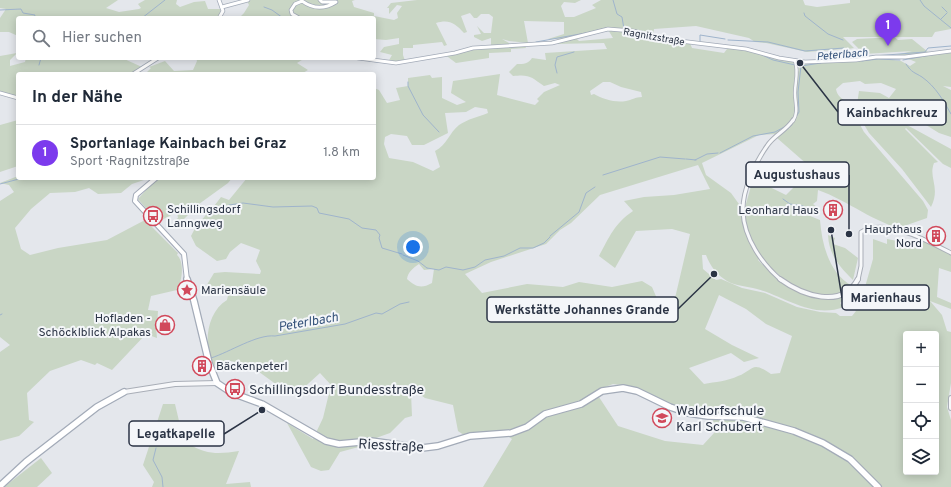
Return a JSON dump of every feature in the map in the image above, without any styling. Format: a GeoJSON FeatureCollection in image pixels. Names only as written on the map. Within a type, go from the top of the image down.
{"type":"FeatureCollection","features":[{"type":"Feature","properties":{"kind":"main road"},"geometry":{"type":"LineString","coordinates":[[219,0],[222,7],[220,16]]}},
{"type":"Feature","properties":{"kind":"main road"},"geometry":{"type":"LineString","coordinates":[[222,7],[248,0]]}},
{"type":"Feature","properties":{"kind":"main road"},"geometry":{"type":"LineString","coordinates":[[296,16],[292,14],[291,10],[293,5],[299,1],[302,1],[310,6],[318,7],[336,2],[322,2],[320,0]]}},
{"type":"Feature","properties":{"kind":"main road","name":"Ragnitzstraße"},"geometry":{"type":"LineString","coordinates":[[373,60],[396,63],[455,53],[473,48],[552,42],[579,38],[608,29],[644,33],[672,40],[746,49],[795,61],[811,62],[876,57],[905,57],[951,51]]}},
{"type":"Feature","properties":{"kind":"main road"},"geometry":{"type":"LineString","coordinates":[[136,72],[155,60]]}},
{"type":"Feature","properties":{"kind":"main road"},"geometry":{"type":"LineString","coordinates":[[0,93],[16,97]]}},
{"type":"Feature","properties":{"kind":"main road"},"geometry":{"type":"LineString","coordinates":[[154,180],[136,195],[135,201],[184,254],[186,261],[187,283],[194,301],[209,363],[217,383]]}},
{"type":"Feature","properties":{"kind":"main road","name":"Riesstraße"},"geometry":{"type":"LineString","coordinates":[[217,383],[232,393],[262,404],[326,441],[339,444],[371,442],[422,448],[438,446],[470,436],[496,435],[513,432],[527,427],[545,414],[581,404],[602,391],[612,388],[628,389],[674,408],[688,412],[708,416],[743,418],[794,431],[823,443],[850,459],[878,487]]}},
{"type":"Feature","properties":{"kind":"main road"},"geometry":{"type":"LineString","coordinates":[[0,486],[32,458],[95,409],[109,399],[124,392]]}},
{"type":"Feature","properties":{"kind":"street"},"geometry":{"type":"LineString","coordinates":[[795,61],[799,73],[795,92],[798,107],[796,117],[787,129],[771,140],[759,156],[752,174],[743,208],[745,224],[761,260],[796,290],[810,295],[828,297],[841,295],[855,285],[862,260],[861,232],[867,228],[880,227],[908,233],[951,253]]}},
{"type":"Feature","properties":{"kind":"street"},"geometry":{"type":"LineString","coordinates":[[124,392],[175,384],[217,383]]}},
{"type":"Feature","properties":{"kind":"street"},"geometry":{"type":"LineString","coordinates":[[951,398],[951,408]]}},
{"type":"Feature","properties":{"kind":"green space"},"geometry":{"type":"Polygon","coordinates":[[[0,0],[118,0],[106,8],[119,12],[139,9],[141,8],[138,4],[145,0],[177,0],[176,4],[180,7],[194,2],[205,1],[208,9],[221,9],[219,16],[16,16],[16,35],[9,32],[0,32],[0,18],[6,9],[0,8],[0,0]]]}},
{"type":"Feature","properties":{"kind":"green space"},"geometry":{"type":"Polygon","coordinates":[[[251,0],[355,0],[352,1],[354,7],[374,13],[374,16],[241,16],[249,5],[247,1],[251,0]]]}},
{"type":"Feature","properties":{"kind":"green space"},"geometry":{"type":"Polygon","coordinates":[[[417,0],[581,0],[575,3],[564,2],[561,6],[565,17],[574,17],[596,8],[592,5],[601,0],[803,0],[805,5],[817,7],[850,3],[850,0],[951,0],[951,29],[935,32],[932,37],[843,37],[854,48],[848,49],[855,55],[863,57],[854,56],[843,49],[807,52],[755,42],[749,38],[696,26],[654,29],[653,35],[689,41],[692,48],[724,53],[730,45],[746,48],[792,61],[799,72],[798,63],[886,58],[885,59],[901,61],[910,66],[916,62],[906,58],[951,52],[951,87],[943,86],[951,90],[951,137],[939,133],[918,120],[907,125],[951,149],[951,168],[943,164],[906,128],[905,129],[938,162],[934,163],[932,173],[935,194],[931,207],[902,169],[869,133],[856,111],[859,91],[880,93],[889,98],[896,89],[881,83],[865,84],[860,81],[843,83],[836,89],[837,93],[847,101],[864,132],[923,201],[928,210],[927,218],[907,225],[906,230],[894,227],[818,190],[817,201],[813,204],[817,207],[810,216],[820,220],[825,248],[832,266],[844,280],[852,286],[839,293],[827,296],[814,294],[791,284],[760,258],[758,260],[790,287],[814,297],[827,298],[840,296],[854,290],[840,303],[844,307],[832,310],[810,309],[757,289],[731,283],[742,288],[765,293],[797,307],[820,312],[836,313],[840,316],[852,316],[856,311],[850,306],[855,299],[864,303],[867,291],[865,287],[873,259],[873,239],[887,244],[887,239],[913,244],[919,240],[916,237],[951,255],[951,272],[939,268],[937,297],[951,303],[951,309],[930,301],[942,315],[947,331],[951,332],[951,383],[947,407],[951,420],[951,487],[483,487],[512,439],[509,437],[468,438],[458,431],[453,405],[425,398],[415,391],[411,393],[412,416],[405,418],[390,433],[376,438],[370,444],[340,452],[329,470],[321,471],[311,467],[287,423],[313,439],[323,418],[331,385],[320,373],[298,393],[279,390],[277,385],[251,366],[227,360],[218,367],[214,365],[208,349],[209,327],[217,309],[227,300],[229,291],[202,293],[214,273],[225,272],[260,274],[261,271],[256,261],[260,250],[241,243],[230,252],[226,259],[217,261],[196,246],[191,236],[197,225],[221,197],[229,200],[245,180],[376,180],[376,89],[379,90],[387,103],[400,100],[396,88],[408,86],[408,78],[430,75],[432,78],[442,77],[442,98],[457,105],[466,102],[451,93],[453,81],[500,74],[497,95],[535,105],[539,101],[537,99],[544,92],[560,85],[555,83],[544,86],[530,77],[523,75],[513,76],[509,72],[517,64],[526,63],[532,58],[546,60],[545,53],[607,49],[604,43],[553,44],[576,38],[579,41],[613,38],[607,28],[563,39],[548,39],[564,34],[564,22],[524,21],[528,43],[502,39],[509,43],[510,46],[525,46],[526,48],[511,49],[511,52],[489,53],[489,58],[456,63],[444,54],[491,46],[491,38],[482,41],[474,37],[474,35],[481,34],[477,26],[484,33],[491,33],[493,17],[489,14],[481,14],[477,18],[474,18],[470,13],[461,16],[467,32],[464,33],[452,23],[445,21],[436,23],[447,45],[444,46],[442,42],[413,45],[413,48],[403,48],[405,61],[388,62],[392,55],[380,52],[384,47],[399,44],[399,38],[386,40],[376,39],[376,16],[394,20],[398,18],[397,13],[402,6],[397,5],[389,14],[389,8],[387,8],[391,3],[417,0]],[[603,82],[590,91],[591,95],[594,94],[613,101],[626,101],[637,97],[642,97],[641,92],[621,87],[610,82],[603,82]],[[475,107],[466,112],[445,113],[448,133],[424,145],[412,145],[407,136],[391,134],[385,137],[384,144],[389,158],[413,162],[433,171],[440,167],[435,151],[442,146],[459,125],[488,113],[487,109],[475,107]],[[787,127],[777,134],[759,135],[702,163],[706,175],[731,193],[744,211],[753,179],[786,195],[794,187],[817,173],[777,138],[777,135],[790,128],[787,127]],[[698,165],[600,195],[571,223],[560,230],[546,244],[491,262],[465,274],[482,293],[527,284],[563,287],[579,282],[612,287],[642,281],[652,287],[658,301],[672,311],[690,234],[672,229],[636,231],[615,268],[599,256],[617,226],[633,211],[624,201],[710,189],[698,165]],[[702,255],[703,269],[716,280],[721,279],[729,282],[717,273],[706,255],[702,255]],[[419,264],[410,272],[407,279],[413,284],[425,286],[432,283],[434,269],[424,270],[419,264]],[[719,295],[705,329],[732,345],[759,358],[744,362],[731,353],[689,368],[704,384],[730,379],[756,367],[771,374],[780,373],[792,336],[766,324],[746,309],[719,295]],[[613,384],[595,391],[618,426],[665,441],[703,445],[714,433],[713,420],[737,418],[688,413],[643,394],[629,386],[613,384]]]}},
{"type":"Feature","properties":{"kind":"green space"},"geometry":{"type":"Polygon","coordinates":[[[894,37],[898,40],[912,39],[928,52],[911,56],[892,56],[912,51],[864,54],[852,42],[857,39],[894,37]]]}},
{"type":"Feature","properties":{"kind":"green space"},"geometry":{"type":"Polygon","coordinates":[[[16,53],[10,60],[10,66],[25,62],[26,60],[126,60],[142,67],[135,72],[16,72],[16,96],[0,92],[0,56],[16,53]]]}},
{"type":"Feature","properties":{"kind":"green space"},"geometry":{"type":"Polygon","coordinates":[[[302,60],[297,63],[308,70],[304,72],[147,72],[151,68],[149,67],[165,61],[174,71],[193,70],[197,61],[302,60]]]}},
{"type":"Feature","properties":{"kind":"green space"},"geometry":{"type":"Polygon","coordinates":[[[16,121],[16,167],[0,172],[0,125],[16,121]]]}},
{"type":"Feature","properties":{"kind":"green space"},"geometry":{"type":"Polygon","coordinates":[[[16,177],[16,180],[144,180],[132,184],[121,193],[98,194],[89,188],[75,192],[50,193],[31,209],[15,228],[21,249],[30,255],[58,248],[107,240],[145,220],[178,253],[177,255],[180,258],[182,272],[177,290],[151,296],[148,310],[158,311],[157,326],[155,327],[157,338],[146,334],[112,370],[97,363],[95,365],[81,360],[50,371],[27,393],[29,420],[34,422],[19,436],[0,441],[0,352],[10,345],[0,337],[0,201],[14,192],[9,185],[0,183],[16,177]]]}},
{"type":"Feature","properties":{"kind":"green space"},"geometry":{"type":"Polygon","coordinates":[[[155,180],[230,180],[199,204],[181,222],[176,222],[175,220],[178,218],[177,212],[158,222],[138,199],[155,180]]]}},
{"type":"Feature","properties":{"kind":"green space"},"geometry":{"type":"Polygon","coordinates":[[[828,235],[835,238],[833,244],[845,248],[858,258],[853,280],[836,260],[830,248],[828,235]]]}},
{"type":"Feature","properties":{"kind":"green space"},"geometry":{"type":"Polygon","coordinates":[[[163,404],[175,404],[179,421],[193,432],[189,444],[195,448],[213,453],[239,451],[226,484],[250,482],[251,487],[152,487],[154,482],[143,465],[163,404]]]}},
{"type":"Feature","properties":{"kind":"green space"},"geometry":{"type":"Polygon","coordinates":[[[41,458],[52,473],[37,487],[4,487],[41,458]]]}},
{"type":"Feature","properties":{"kind":"waterway"},"geometry":{"type":"LineString","coordinates":[[145,16],[165,0]]}},
{"type":"Feature","properties":{"kind":"waterway"},"geometry":{"type":"LineString","coordinates":[[613,0],[617,14],[622,17],[624,29]]}},
{"type":"Feature","properties":{"kind":"waterway"},"geometry":{"type":"LineString","coordinates":[[920,0],[924,6],[951,28]]}},
{"type":"Feature","properties":{"kind":"waterway"},"geometry":{"type":"LineString","coordinates":[[264,7],[272,10],[280,16]]}},
{"type":"Feature","properties":{"kind":"waterway"},"geometry":{"type":"LineString","coordinates":[[942,7],[947,12]]}},
{"type":"Feature","properties":{"kind":"waterway"},"geometry":{"type":"LineString","coordinates":[[0,10],[21,9],[23,13],[35,16]]}},
{"type":"Feature","properties":{"kind":"waterway"},"geometry":{"type":"LineString","coordinates":[[804,13],[805,16],[828,34],[843,40]]}},
{"type":"Feature","properties":{"kind":"waterway"},"geometry":{"type":"LineString","coordinates":[[941,19],[947,13]]}},
{"type":"Feature","properties":{"kind":"waterway"},"geometry":{"type":"LineString","coordinates":[[594,31],[606,28]]}},
{"type":"Feature","properties":{"kind":"waterway"},"geometry":{"type":"LineString","coordinates":[[536,42],[591,32]]}},
{"type":"Feature","properties":{"kind":"waterway"},"geometry":{"type":"LineString","coordinates":[[646,35],[650,39],[661,39]]}},
{"type":"Feature","properties":{"kind":"waterway"},"geometry":{"type":"LineString","coordinates":[[700,41],[700,35],[725,39]]}},
{"type":"Feature","properties":{"kind":"waterway"},"geometry":{"type":"LineString","coordinates":[[728,40],[768,42],[805,51],[844,48],[855,56],[861,57],[925,52],[928,48],[951,46]]}},
{"type":"Feature","properties":{"kind":"waterway"},"geometry":{"type":"LineString","coordinates":[[678,42],[687,43]]}},
{"type":"Feature","properties":{"kind":"waterway"},"geometry":{"type":"LineString","coordinates":[[511,47],[525,46]]}},
{"type":"Feature","properties":{"kind":"waterway"},"geometry":{"type":"LineString","coordinates":[[557,73],[555,65],[557,57],[574,52]]}},
{"type":"Feature","properties":{"kind":"waterway","name":"Peterlbach"},"geometry":{"type":"LineString","coordinates":[[903,60],[936,54]]}},
{"type":"Feature","properties":{"kind":"waterway"},"geometry":{"type":"LineString","coordinates":[[762,55],[773,60],[795,65]]}},
{"type":"Feature","properties":{"kind":"waterway","name":"Peterlbach"},"geometry":{"type":"LineString","coordinates":[[862,61],[878,59],[900,60]]}},
{"type":"Feature","properties":{"kind":"waterway"},"geometry":{"type":"LineString","coordinates":[[39,65],[40,60]]}},
{"type":"Feature","properties":{"kind":"waterway"},"geometry":{"type":"LineString","coordinates":[[369,61],[387,63]]}},
{"type":"Feature","properties":{"kind":"waterway","name":"Peterlbach"},"geometry":{"type":"LineString","coordinates":[[792,124],[799,112],[798,92],[801,66],[821,63]]}},
{"type":"Feature","properties":{"kind":"waterway"},"geometry":{"type":"LineString","coordinates":[[906,64],[912,71],[922,77],[935,89],[951,114]]}},
{"type":"Feature","properties":{"kind":"waterway"},"geometry":{"type":"LineString","coordinates":[[408,82],[408,86],[423,115],[439,132]]}},
{"type":"Feature","properties":{"kind":"waterway","name":"Peterlbach"},"geometry":{"type":"LineString","coordinates":[[782,134],[792,125]]}},
{"type":"Feature","properties":{"kind":"waterway","name":"Peterlbach"},"geometry":{"type":"LineString","coordinates":[[720,153],[753,136],[775,132],[786,126]]}},
{"type":"Feature","properties":{"kind":"waterway","name":"Peterlbach"},"geometry":{"type":"LineString","coordinates":[[695,160],[707,154],[718,153]]}},
{"type":"Feature","properties":{"kind":"waterway"},"geometry":{"type":"LineString","coordinates":[[603,175],[660,157],[685,159]]}},
{"type":"Feature","properties":{"kind":"waterway","name":"Peterlbach"},"geometry":{"type":"LineString","coordinates":[[686,159],[695,160]]}},
{"type":"Feature","properties":{"kind":"waterway"},"geometry":{"type":"LineString","coordinates":[[753,179],[757,167]]}},
{"type":"Feature","properties":{"kind":"waterway"},"geometry":{"type":"LineString","coordinates":[[0,184],[16,180]]}},
{"type":"Feature","properties":{"kind":"waterway","name":"Peterlbach"},"geometry":{"type":"LineString","coordinates":[[550,236],[579,212],[586,193],[595,187]]}},
{"type":"Feature","properties":{"kind":"waterway"},"geometry":{"type":"LineString","coordinates":[[783,199],[790,204],[803,206]]}},
{"type":"Feature","properties":{"kind":"waterway"},"geometry":{"type":"LineString","coordinates":[[229,205],[243,203],[273,207],[312,206],[317,208],[319,213],[349,219],[362,228],[376,230],[380,235],[379,238],[382,248],[402,254]]}},
{"type":"Feature","properties":{"kind":"waterway","name":"Peterlbach"},"geometry":{"type":"LineString","coordinates":[[403,255],[418,261],[427,268],[439,270],[446,267],[463,270],[475,267],[485,260],[504,256],[520,248],[533,248],[544,243],[550,237]]}},
{"type":"Feature","properties":{"kind":"waterway","name":"Peterlbach"},"geometry":{"type":"LineString","coordinates":[[211,358],[252,340],[268,336],[345,324],[376,313],[382,314],[400,304],[409,302]]}},
{"type":"Feature","properties":{"kind":"waterway"},"geometry":{"type":"LineString","coordinates":[[156,448],[153,460],[162,477],[163,487]]}},
{"type":"Feature","properties":{"kind":"place","name":"Sportanlage Kainbach bei Graz"},"geometry":{"type":"Point","coordinates":[888,46]}},
{"type":"Feature","properties":{"kind":"place","name":"Kainbachkreuz"},"geometry":{"type":"Point","coordinates":[800,63]}},
{"type":"Feature","properties":{"kind":"place","name":"Leonhard Haus"},"geometry":{"type":"Point","coordinates":[833,210]}},
{"type":"Feature","properties":{"kind":"place","name":"Schillingsdorf Lanngweg"},"geometry":{"type":"Point","coordinates":[153,216]}},
{"type":"Feature","properties":{"kind":"place","name":"Marienhaus"},"geometry":{"type":"Point","coordinates":[831,230]}},
{"type":"Feature","properties":{"kind":"place","name":"Augustushaus"},"geometry":{"type":"Point","coordinates":[849,234]}},
{"type":"Feature","properties":{"kind":"place","name":"Haupthaus Nord"},"geometry":{"type":"Point","coordinates":[936,236]}},
{"type":"Feature","properties":{"kind":"place","name":"Werkstätte Johannes Grande"},"geometry":{"type":"Point","coordinates":[714,274]}},
{"type":"Feature","properties":{"kind":"place","name":"Mariensäule"},"geometry":{"type":"Point","coordinates":[187,290]}},
{"type":"Feature","properties":{"kind":"place","name":"Hofladen - Schöcklblick Alpakas"},"geometry":{"type":"Point","coordinates":[165,325]}},
{"type":"Feature","properties":{"kind":"place","name":"Bäckenpeterl"},"geometry":{"type":"Point","coordinates":[202,366]}},
{"type":"Feature","properties":{"kind":"place","name":"Schillingsdorf Bundesstraße"},"geometry":{"type":"Point","coordinates":[235,389]}},
{"type":"Feature","properties":{"kind":"place","name":"Legatkapelle"},"geometry":{"type":"Point","coordinates":[262,410]}},
{"type":"Feature","properties":{"kind":"place","name":"Waldorfschule Karl Schubert"},"geometry":{"type":"Point","coordinates":[662,418]}}]}
